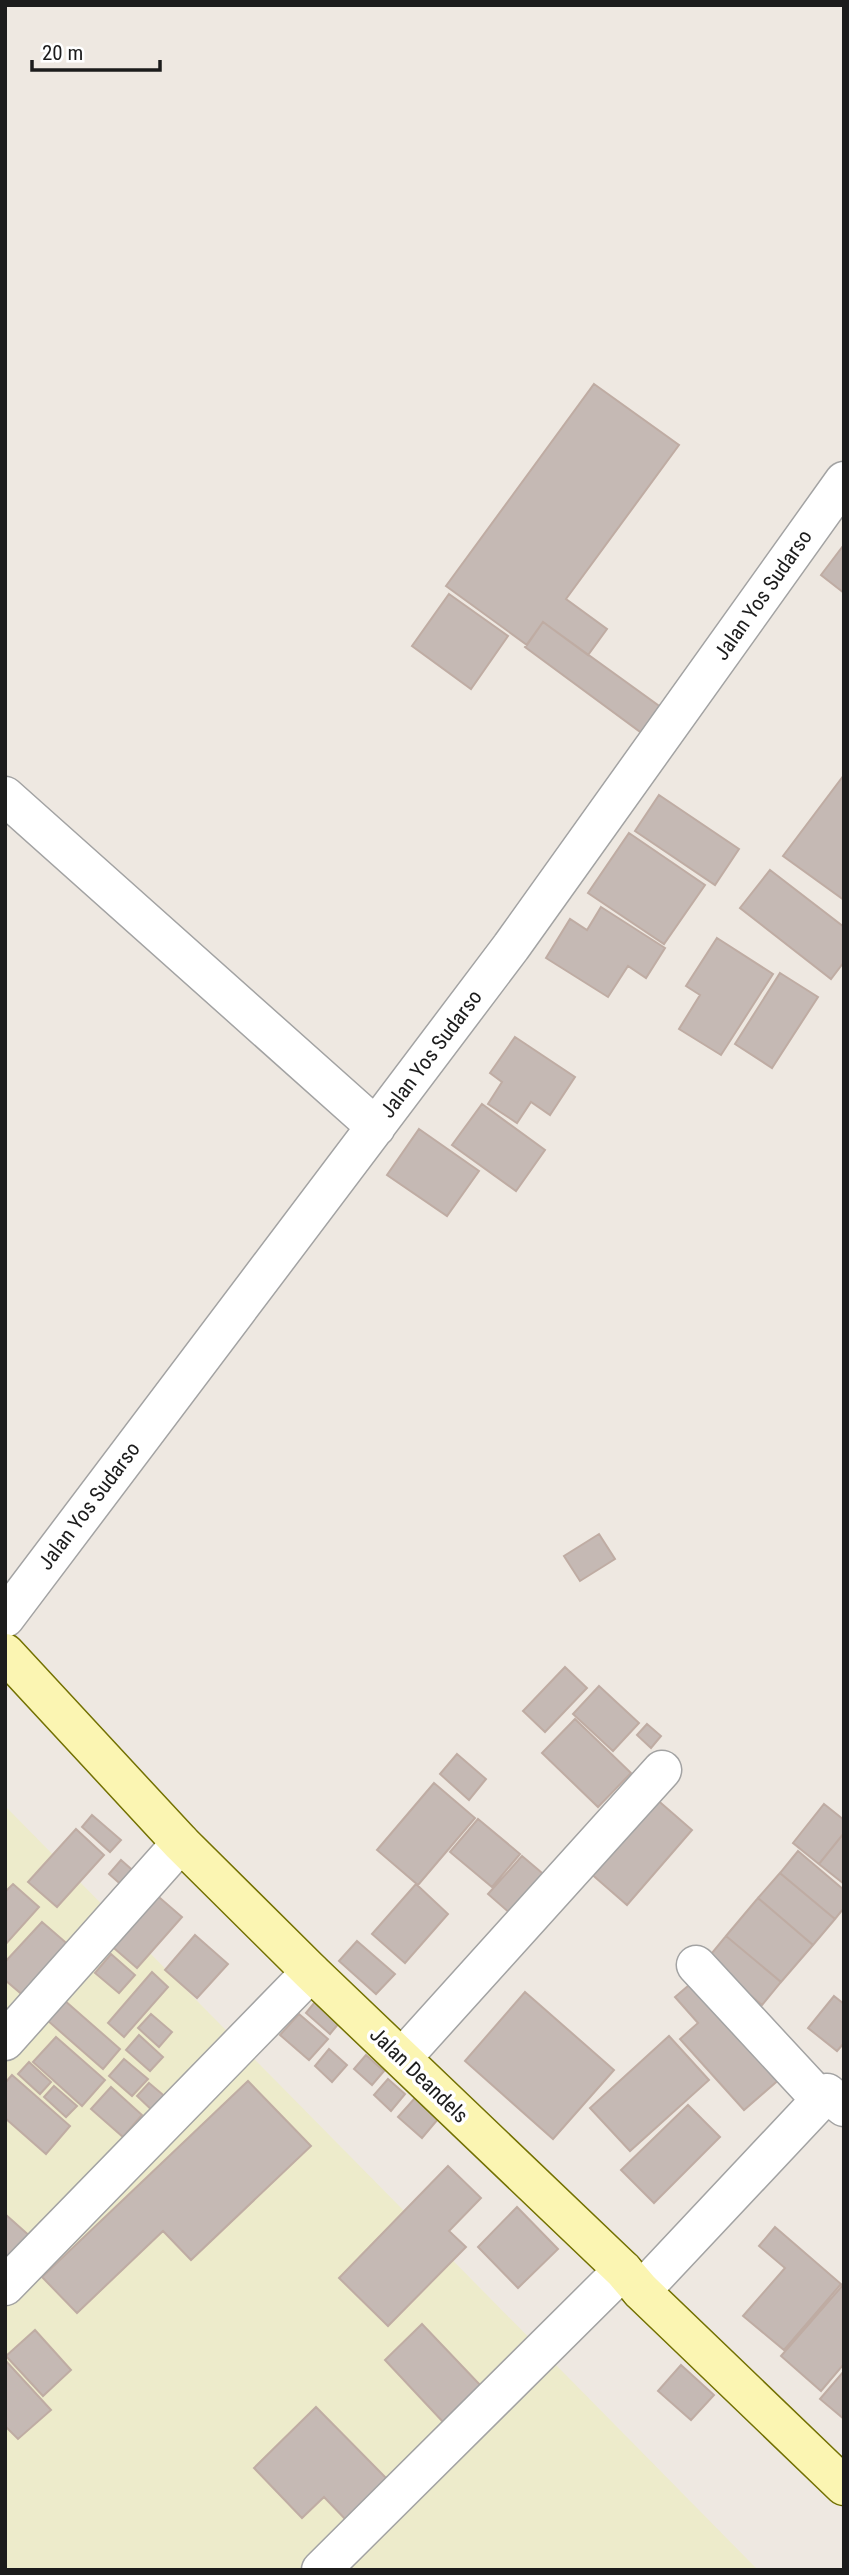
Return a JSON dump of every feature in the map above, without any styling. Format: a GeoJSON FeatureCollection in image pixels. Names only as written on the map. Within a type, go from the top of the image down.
{"type":"FeatureCollection","features":[{"type":"Feature","properties":{"kind":"street","name":"Jalan Yos Sudarso"},"geometry":{"type":"LineString","coordinates":[[5,1618],[511,947],[844,481]]}},
{"type":"Feature","properties":{"kind":"street"},"geometry":{"type":"LineString","coordinates":[[5,796],[376,1127]]}},
{"type":"Feature","properties":{"kind":"street","name":"Jalan Deandels"},"geometry":{"type":"LineString","coordinates":[[5,1653],[181,1843],[844,2486]]}},
{"type":"Feature","properties":{"kind":"street"},"geometry":{"type":"LineString","coordinates":[[402,2058],[662,1770]]}},
{"type":"Feature","properties":{"kind":"street"},"geometry":{"type":"LineString","coordinates":[[5,2041],[181,1843]]}},
{"type":"Feature","properties":{"kind":"street"},"geometry":{"type":"LineString","coordinates":[[321,2570],[834,2094],[696,1965]]}},
{"type":"Feature","properties":{"kind":"street"},"geometry":{"type":"LineString","coordinates":[[5,2286],[311,1972]]}},
{"type":"Feature","properties":{"kind":"shaded area"},"geometry":{"type":"Polygon","coordinates":[[[5,1806],[758,2570],[5,2570],[5,1806]]]}},
{"type":"Feature","properties":{"kind":"building"},"geometry":{"type":"Polygon","coordinates":[[[594,384],[679,445],[566,599],[607,629],[588,655],[543,622],[527,645],[446,586],[594,384]]]}},
{"type":"Feature","properties":{"kind":"building"},"geometry":{"type":"Polygon","coordinates":[[[844,546],[844,593],[821,575],[844,546]]]}},
{"type":"Feature","properties":{"kind":"building"},"geometry":{"type":"Polygon","coordinates":[[[449,594],[508,636],[471,689],[412,646],[449,594]]]}},
{"type":"Feature","properties":{"kind":"building"},"geometry":{"type":"Polygon","coordinates":[[[543,622],[662,708],[643,734],[525,647],[543,622]]]}},
{"type":"Feature","properties":{"kind":"building"},"geometry":{"type":"Polygon","coordinates":[[[844,775],[844,900],[783,856],[844,775]]]}},
{"type":"Feature","properties":{"kind":"building"},"geometry":{"type":"Polygon","coordinates":[[[659,795],[739,849],[715,885],[635,831],[659,795]]]}},
{"type":"Feature","properties":{"kind":"building"},"geometry":{"type":"Polygon","coordinates":[[[629,833],[705,885],[664,944],[588,893],[629,833]]]}},
{"type":"Feature","properties":{"kind":"building"},"geometry":{"type":"Polygon","coordinates":[[[770,870],[844,927],[844,962],[831,979],[740,908],[770,870]]]}},
{"type":"Feature","properties":{"kind":"building"},"geometry":{"type":"Polygon","coordinates":[[[601,907],[665,948],[646,978],[628,966],[608,997],[546,958],[570,919],[587,930],[601,907]]]}},
{"type":"Feature","properties":{"kind":"building"},"geometry":{"type":"Polygon","coordinates":[[[717,938],[773,974],[721,1055],[679,1029],[700,995],[686,986],[717,938]]]}},
{"type":"Feature","properties":{"kind":"building"},"geometry":{"type":"Polygon","coordinates":[[[780,973],[818,997],[772,1068],[735,1044],[780,973]]]}},
{"type":"Feature","properties":{"kind":"building"},"geometry":{"type":"Polygon","coordinates":[[[515,1037],[575,1077],[550,1115],[531,1102],[517,1123],[488,1104],[502,1082],[490,1073],[515,1037]]]}},
{"type":"Feature","properties":{"kind":"building"},"geometry":{"type":"Polygon","coordinates":[[[482,1104],[545,1150],[516,1191],[452,1145],[482,1104]]]}},
{"type":"Feature","properties":{"kind":"building"},"geometry":{"type":"Polygon","coordinates":[[[419,1129],[479,1171],[447,1216],[387,1175],[419,1129]]]}},
{"type":"Feature","properties":{"kind":"building"},"geometry":{"type":"Polygon","coordinates":[[[599,1534],[615,1559],[580,1581],[564,1556],[599,1534]]]}},
{"type":"Feature","properties":{"kind":"building"},"geometry":{"type":"Polygon","coordinates":[[[565,1667],[587,1688],[545,1732],[523,1711],[565,1667]]]}},
{"type":"Feature","properties":{"kind":"building"},"geometry":{"type":"Polygon","coordinates":[[[599,1686],[639,1723],[613,1751],[573,1714],[599,1686]]]}},
{"type":"Feature","properties":{"kind":"building"},"geometry":{"type":"Polygon","coordinates":[[[575,1719],[631,1773],[598,1807],[542,1753],[575,1719]]]}},
{"type":"Feature","properties":{"kind":"building"},"geometry":{"type":"Polygon","coordinates":[[[647,1724],[661,1736],[651,1748],[637,1735],[647,1724]]]}},
{"type":"Feature","properties":{"kind":"building"},"geometry":{"type":"Polygon","coordinates":[[[457,1754],[486,1779],[469,1800],[440,1774],[457,1754]]]}},
{"type":"Feature","properties":{"kind":"building"},"geometry":{"type":"Polygon","coordinates":[[[434,1783],[475,1818],[418,1885],[377,1850],[434,1783]]]}},
{"type":"Feature","properties":{"kind":"building"},"geometry":{"type":"Polygon","coordinates":[[[654,1797],[692,1830],[627,1905],[589,1872],[654,1797]]]}},
{"type":"Feature","properties":{"kind":"building"},"geometry":{"type":"Polygon","coordinates":[[[824,1804],[844,1820],[844,1833],[819,1864],[793,1843],[824,1804]]]}},
{"type":"Feature","properties":{"kind":"building"},"geometry":{"type":"Polygon","coordinates":[[[92,1815],[121,1840],[110,1852],[82,1827],[92,1815]]]}},
{"type":"Feature","properties":{"kind":"building"},"geometry":{"type":"Polygon","coordinates":[[[478,1819],[520,1854],[492,1887],[450,1852],[478,1819]]]}},
{"type":"Feature","properties":{"kind":"building"},"geometry":{"type":"Polygon","coordinates":[[[76,1829],[104,1855],[57,1907],[28,1882],[76,1829]]]}},
{"type":"Feature","properties":{"kind":"building"},"geometry":{"type":"Polygon","coordinates":[[[844,1833],[844,1884],[819,1864],[844,1833]]]}},
{"type":"Feature","properties":{"kind":"building"},"geometry":{"type":"Polygon","coordinates":[[[798,1851],[844,1890],[844,1908],[835,1919],[780,1873],[798,1851]]]}},
{"type":"Feature","properties":{"kind":"building"},"geometry":{"type":"Polygon","coordinates":[[[522,1856],[554,1883],[520,1922],[488,1894],[522,1856]]]}},
{"type":"Feature","properties":{"kind":"building"},"geometry":{"type":"Polygon","coordinates":[[[121,1860],[138,1875],[126,1889],[109,1874],[121,1860]]]}},
{"type":"Feature","properties":{"kind":"building"},"geometry":{"type":"Polygon","coordinates":[[[780,1873],[835,1919],[813,1945],[758,1898],[780,1873]]]}},
{"type":"Feature","properties":{"kind":"building"},"geometry":{"type":"Polygon","coordinates":[[[13,1884],[39,1907],[5,1945],[5,1892],[13,1884]]]}},
{"type":"Feature","properties":{"kind":"building"},"geometry":{"type":"Polygon","coordinates":[[[416,1884],[448,1914],[405,1963],[372,1934],[416,1884]]]}},
{"type":"Feature","properties":{"kind":"building"},"geometry":{"type":"Polygon","coordinates":[[[153,1892],[182,1917],[137,1968],[108,1943],[153,1892]]]}},
{"type":"Feature","properties":{"kind":"building"},"geometry":{"type":"Polygon","coordinates":[[[758,1898],[813,1945],[781,1982],[726,1936],[758,1898]]]}},
{"type":"Feature","properties":{"kind":"building"},"geometry":{"type":"Polygon","coordinates":[[[42,1922],[71,1947],[25,1997],[5,1980],[5,1962],[42,1922]]]}},
{"type":"Feature","properties":{"kind":"building"},"geometry":{"type":"Polygon","coordinates":[[[195,1935],[228,1964],[197,1998],[165,1970],[195,1935]]]}},
{"type":"Feature","properties":{"kind":"building"},"geometry":{"type":"Polygon","coordinates":[[[726,1936],[781,1982],[762,2005],[707,1959],[726,1936]]]}},
{"type":"Feature","properties":{"kind":"building"},"geometry":{"type":"Polygon","coordinates":[[[357,1941],[395,1974],[376,1994],[339,1961],[357,1941]]]}},
{"type":"Feature","properties":{"kind":"building"},"geometry":{"type":"Polygon","coordinates":[[[111,1954],[135,1975],[119,1993],[95,1973],[111,1954]]]}},
{"type":"Feature","properties":{"kind":"building"},"geometry":{"type":"Polygon","coordinates":[[[152,1972],[168,1987],[124,2037],[108,2023],[152,1972]]]}},
{"type":"Feature","properties":{"kind":"building"},"geometry":{"type":"Polygon","coordinates":[[[702,1974],[789,2071],[744,2110],[680,2039],[698,2023],[675,1997],[702,1974]]]}},
{"type":"Feature","properties":{"kind":"building"},"geometry":{"type":"Polygon","coordinates":[[[525,1992],[614,2070],[553,2139],[465,2061],[525,1992]]]}},
{"type":"Feature","properties":{"kind":"building"},"geometry":{"type":"Polygon","coordinates":[[[834,1996],[844,2004],[844,2043],[837,2051],[808,2028],[834,1996]]]}},
{"type":"Feature","properties":{"kind":"building"},"geometry":{"type":"Polygon","coordinates":[[[64,2000],[120,2049],[103,2069],[47,2020],[64,2000]]]}},
{"type":"Feature","properties":{"kind":"building"},"geometry":{"type":"Polygon","coordinates":[[[315,2002],[339,2023],[330,2034],[306,2013],[315,2002]]]}},
{"type":"Feature","properties":{"kind":"building"},"geometry":{"type":"Polygon","coordinates":[[[151,2014],[172,2032],[159,2047],[138,2028],[151,2014]]]}},
{"type":"Feature","properties":{"kind":"building"},"geometry":{"type":"Polygon","coordinates":[[[299,2014],[328,2039],[309,2060],[280,2035],[299,2014]]]}},
{"type":"Feature","properties":{"kind":"building"},"geometry":{"type":"Polygon","coordinates":[[[139,2035],[163,2057],[150,2071],[126,2050],[139,2035]]]}},
{"type":"Feature","properties":{"kind":"building"},"geometry":{"type":"Polygon","coordinates":[[[669,2036],[709,2080],[630,2151],[590,2108],[669,2036]]]}},
{"type":"Feature","properties":{"kind":"building"},"geometry":{"type":"Polygon","coordinates":[[[56,2037],[105,2080],[82,2106],[33,2062],[56,2037]]]}},
{"type":"Feature","properties":{"kind":"building"},"geometry":{"type":"Polygon","coordinates":[[[329,2049],[347,2065],[332,2082],[315,2066],[329,2049]]]}},
{"type":"Feature","properties":{"kind":"building"},"geometry":{"type":"Polygon","coordinates":[[[366,2055],[384,2071],[372,2085],[354,2069],[366,2055]]]}},
{"type":"Feature","properties":{"kind":"building"},"geometry":{"type":"Polygon","coordinates":[[[124,2059],[148,2079],[132,2096],[109,2076],[124,2059]]]}},
{"type":"Feature","properties":{"kind":"building"},"geometry":{"type":"Polygon","coordinates":[[[29,2062],[51,2082],[40,2094],[18,2074],[29,2062]]]}},
{"type":"Feature","properties":{"kind":"building"},"geometry":{"type":"Polygon","coordinates":[[[12,2075],[70,2126],[46,2154],[5,2118],[5,2083],[12,2075]]]}},
{"type":"Feature","properties":{"kind":"building"},"geometry":{"type":"Polygon","coordinates":[[[388,2079],[405,2094],[391,2111],[374,2095],[388,2079]]]}},
{"type":"Feature","properties":{"kind":"building"},"geometry":{"type":"Polygon","coordinates":[[[248,2081],[311,2146],[191,2260],[163,2231],[77,2313],[42,2277],[248,2081]]]}},
{"type":"Feature","properties":{"kind":"building"},"geometry":{"type":"Polygon","coordinates":[[[149,2083],[168,2099],[155,2113],[137,2096],[149,2083]]]}},
{"type":"Feature","properties":{"kind":"building"},"geometry":{"type":"Polygon","coordinates":[[[54,2086],[77,2106],[66,2117],[44,2097],[54,2086]]]}},
{"type":"Feature","properties":{"kind":"building"},"geometry":{"type":"Polygon","coordinates":[[[111,2087],[142,2115],[123,2137],[91,2109],[111,2087]]]}},
{"type":"Feature","properties":{"kind":"building"},"geometry":{"type":"Polygon","coordinates":[[[415,2098],[438,2119],[422,2138],[398,2117],[415,2098]]]}},
{"type":"Feature","properties":{"kind":"building"},"geometry":{"type":"Polygon","coordinates":[[[688,2105],[720,2137],[654,2203],[621,2170],[688,2105]]]}},
{"type":"Feature","properties":{"kind":"building"},"geometry":{"type":"Polygon","coordinates":[[[448,2166],[481,2198],[449,2231],[466,2247],[388,2326],[339,2278],[448,2166]]]}},
{"type":"Feature","properties":{"kind":"building"},"geometry":{"type":"Polygon","coordinates":[[[517,2207],[558,2249],[518,2288],[478,2247],[517,2207]]]}},
{"type":"Feature","properties":{"kind":"building"},"geometry":{"type":"Polygon","coordinates":[[[5,2214],[32,2238],[5,2268],[5,2214]]]}},
{"type":"Feature","properties":{"kind":"building"},"geometry":{"type":"Polygon","coordinates":[[[775,2227],[841,2284],[784,2350],[743,2316],[785,2268],[759,2246],[775,2227]]]}},
{"type":"Feature","properties":{"kind":"building"},"geometry":{"type":"Polygon","coordinates":[[[843,2285],[844,2364],[821,2391],[781,2356],[843,2285]]]}},
{"type":"Feature","properties":{"kind":"building"},"geometry":{"type":"Polygon","coordinates":[[[422,2324],[482,2387],[444,2423],[385,2360],[422,2324]]]}},
{"type":"Feature","properties":{"kind":"building"},"geometry":{"type":"Polygon","coordinates":[[[35,2330],[71,2370],[43,2396],[6,2356],[35,2330]]]}},
{"type":"Feature","properties":{"kind":"building"},"geometry":{"type":"Polygon","coordinates":[[[5,2360],[51,2410],[18,2439],[5,2426],[5,2360]]]}},
{"type":"Feature","properties":{"kind":"building"},"geometry":{"type":"Polygon","coordinates":[[[681,2365],[714,2395],[691,2420],[658,2391],[681,2365]]]}},
{"type":"Feature","properties":{"kind":"building"},"geometry":{"type":"Polygon","coordinates":[[[844,2371],[844,2419],[820,2399],[844,2371]]]}},
{"type":"Feature","properties":{"kind":"building"},"geometry":{"type":"Polygon","coordinates":[[[316,2407],[390,2482],[348,2522],[324,2497],[302,2518],[254,2468],[316,2407]]]}}]}
